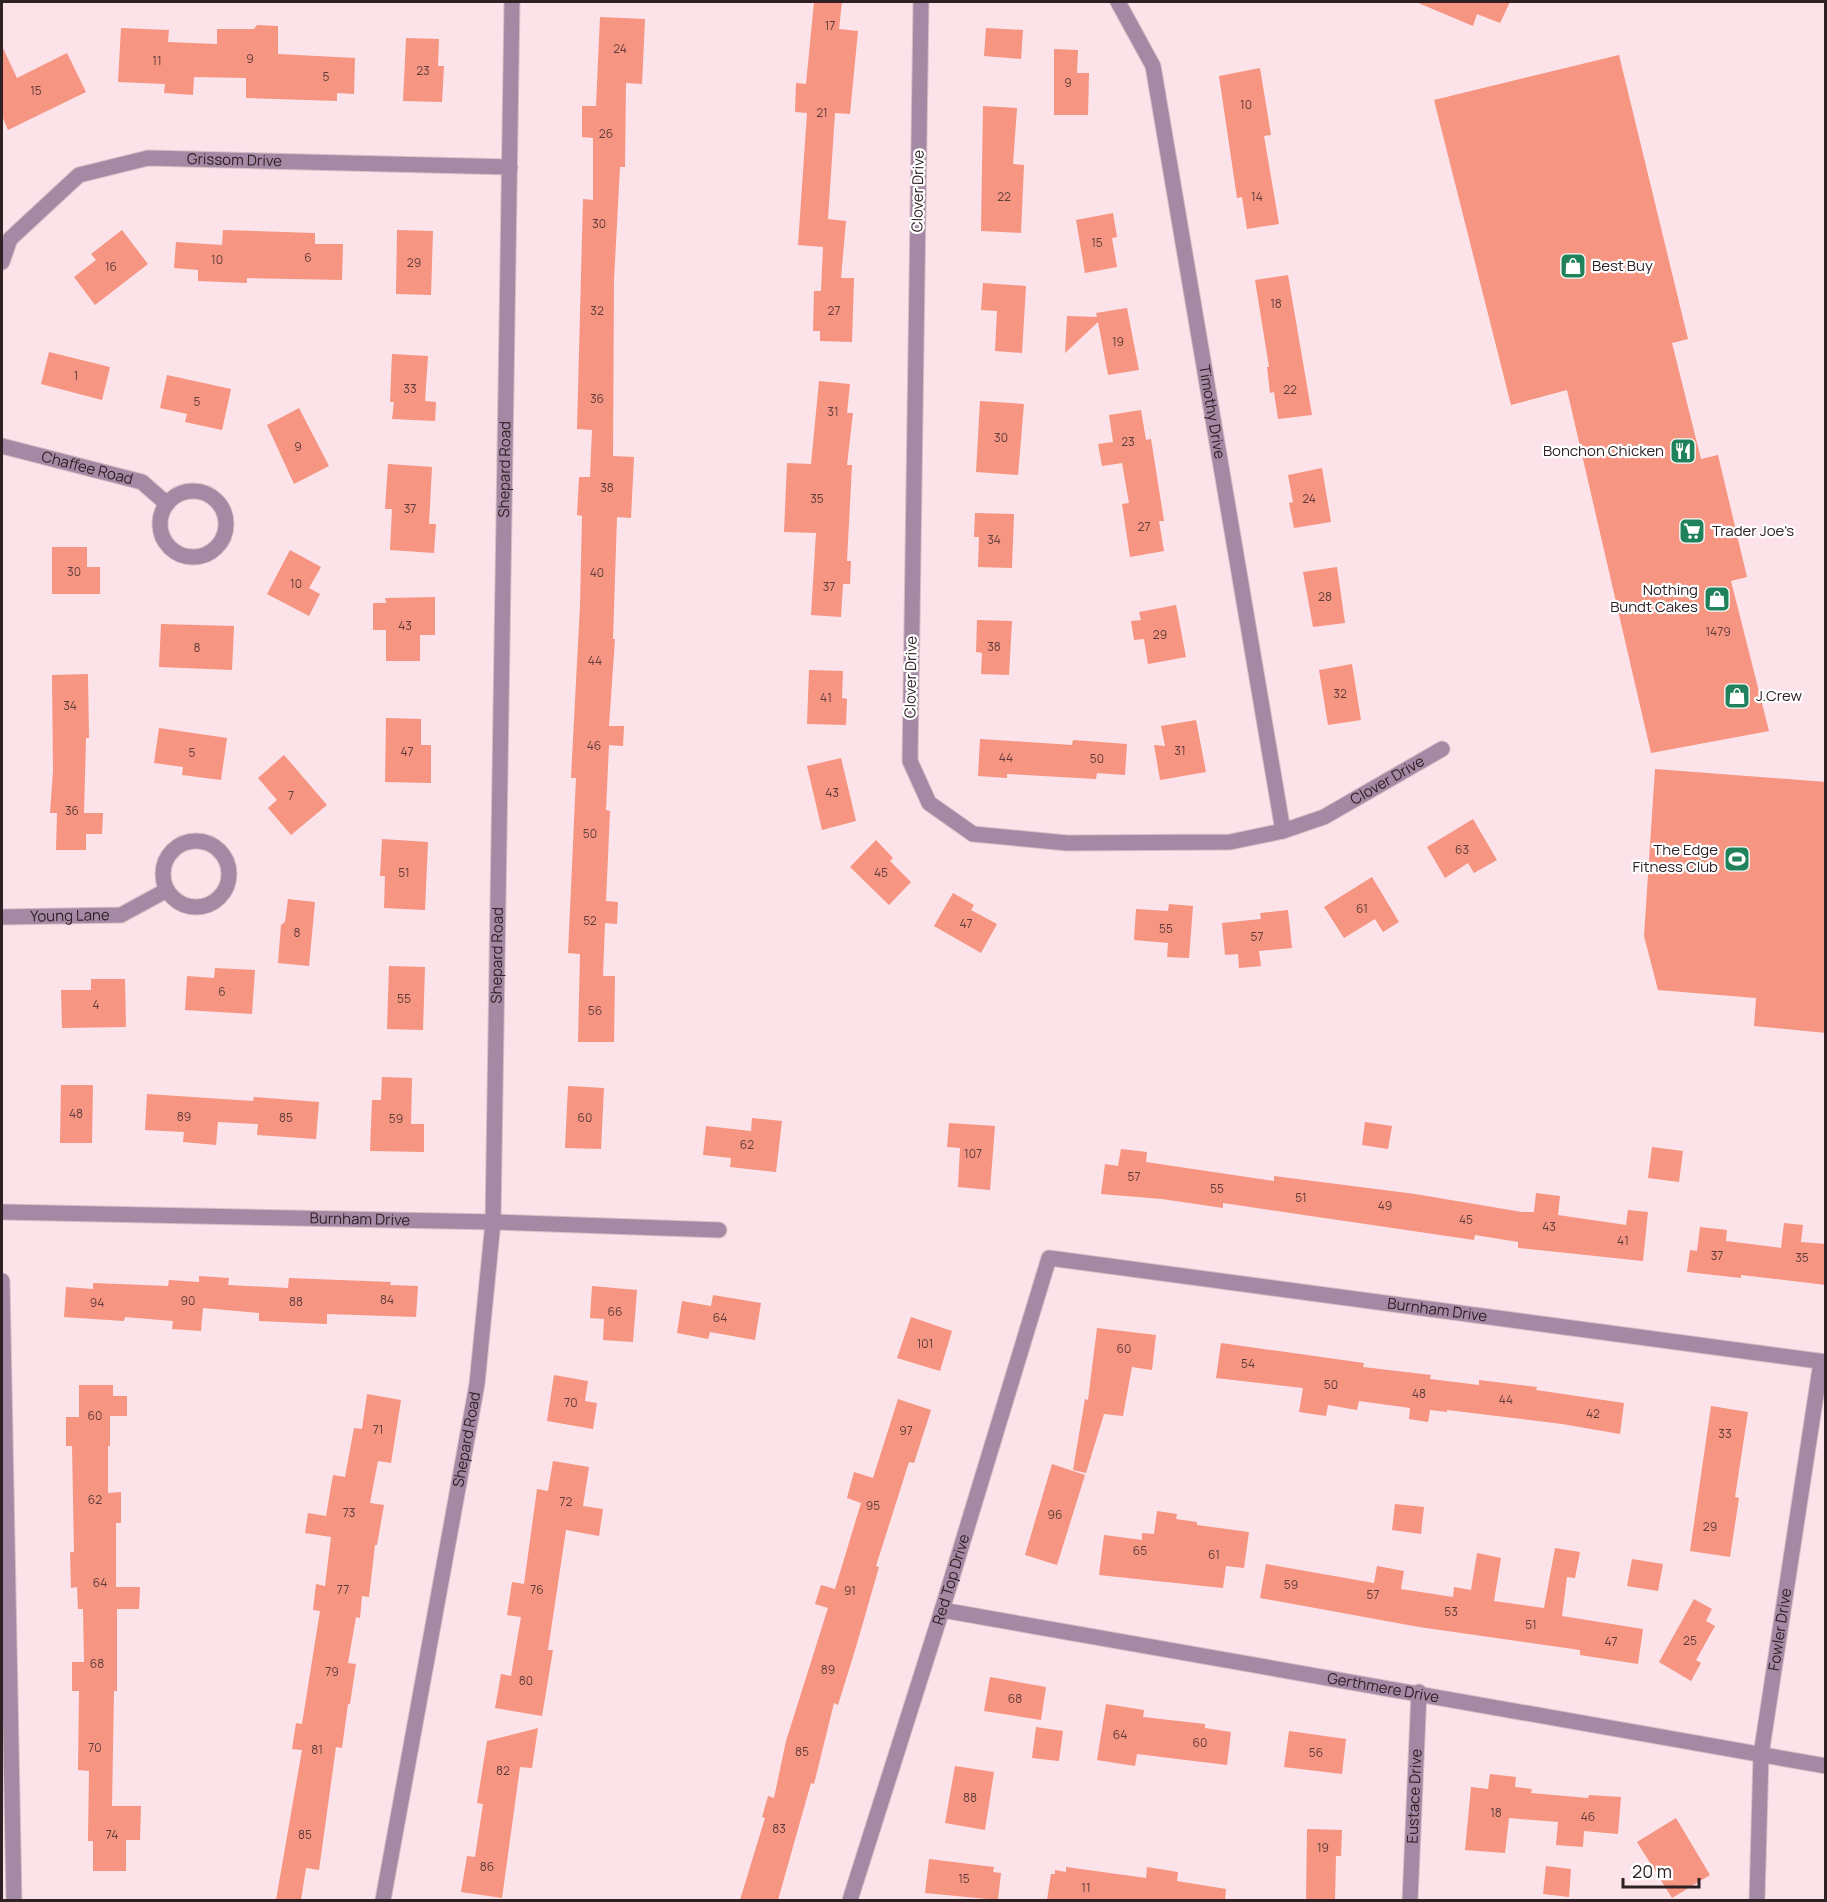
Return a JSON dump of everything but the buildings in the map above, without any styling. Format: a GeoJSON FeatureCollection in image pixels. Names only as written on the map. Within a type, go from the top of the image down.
{"type":"FeatureCollection","features":[{"type":"Feature","properties":{"kind":"street","name":"Shepard Road"},"geometry":{"type":"LineString","coordinates":[[383,1900],[477,1383],[493,1222],[512,2]]}},
{"type":"Feature","properties":{"kind":"street","name":"Clover Drive"},"geometry":{"type":"LineString","coordinates":[[921,2],[910,761],[929,802],[973,834],[1067,843],[1230,842],[1283,831],[1324,817],[1442,749]]}},
{"type":"Feature","properties":{"kind":"street","name":"Timothy Drive"},"geometry":{"type":"LineString","coordinates":[[1118,2],[1153,66],[1283,831]]}},
{"type":"Feature","properties":{"kind":"street","name":"Grissom Drive"},"geometry":{"type":"LineString","coordinates":[[2,262],[10,239],[79,175],[148,158],[510,167]]}},
{"type":"Feature","properties":{"kind":"street","name":"Chaffee Road"},"geometry":{"type":"LineString","coordinates":[[2,446],[142,482],[167,504]]}},
{"type":"Feature","properties":{"kind":"street"},"geometry":{"type":"LineString","coordinates":[[194,491],[215,499],[226,519],[222,542],[207,555],[186,557],[168,547],[160,528],[160,518],[167,504],[182,493],[194,491]]}},
{"type":"Feature","properties":{"kind":"street"},"geometry":{"type":"LineString","coordinates":[[204,841],[222,853],[227,863],[228,884],[214,902],[192,907],[181,904],[167,890],[162,877],[163,866],[174,848],[183,843],[204,841]]}},
{"type":"Feature","properties":{"kind":"street","name":"Young Lane"},"geometry":{"type":"LineString","coordinates":[[2,917],[122,915],[167,890]]}},
{"type":"Feature","properties":{"kind":"street","name":"Burnham Drive"},"geometry":{"type":"LineString","coordinates":[[2,1212],[493,1222],[719,1230]]}},
{"type":"Feature","properties":{"kind":"street","name":"Burnham Drive"},"geometry":{"type":"LineString","coordinates":[[1049,1258],[1823,1362]]}},
{"type":"Feature","properties":{"kind":"street","name":"Red Top Drive"},"geometry":{"type":"LineString","coordinates":[[850,1900],[942,1610],[1049,1258]]}},
{"type":"Feature","properties":{"kind":"street"},"geometry":{"type":"LineString","coordinates":[[2,1281],[14,1900]]}},
{"type":"Feature","properties":{"kind":"street","name":"Fowler Drive"},"geometry":{"type":"LineString","coordinates":[[1757,1900],[1761,1755],[1823,1362]]}},
{"type":"Feature","properties":{"kind":"street","name":"Gerthmere Drive"},"geometry":{"type":"LineString","coordinates":[[942,1610],[1419,1692],[1826,1766]]}},
{"type":"Feature","properties":{"kind":"street","name":"Eustace Drive"},"geometry":{"type":"LineString","coordinates":[[1410,1900],[1419,1692]]}},
{"type":"Feature","properties":{"kind":"place","name":"Best Buy"},"geometry":{"type":"Point","coordinates":[1573,266]}},
{"type":"Feature","properties":{"kind":"place","name":"Bonchon Chicken"},"geometry":{"type":"Point","coordinates":[1683,451]}},
{"type":"Feature","properties":{"kind":"place","name":"Trader Joe's"},"geometry":{"type":"Point","coordinates":[1692,531]}},
{"type":"Feature","properties":{"kind":"place","name":"Nothing Bundt Cakes"},"geometry":{"type":"Point","coordinates":[1717,599]}},
{"type":"Feature","properties":{"kind":"place","name":"J.Crew"},"geometry":{"type":"Point","coordinates":[1737,696]}},
{"type":"Feature","properties":{"kind":"place","name":"The Edge Fitness Club"},"geometry":{"type":"Point","coordinates":[1737,859]}}]}
